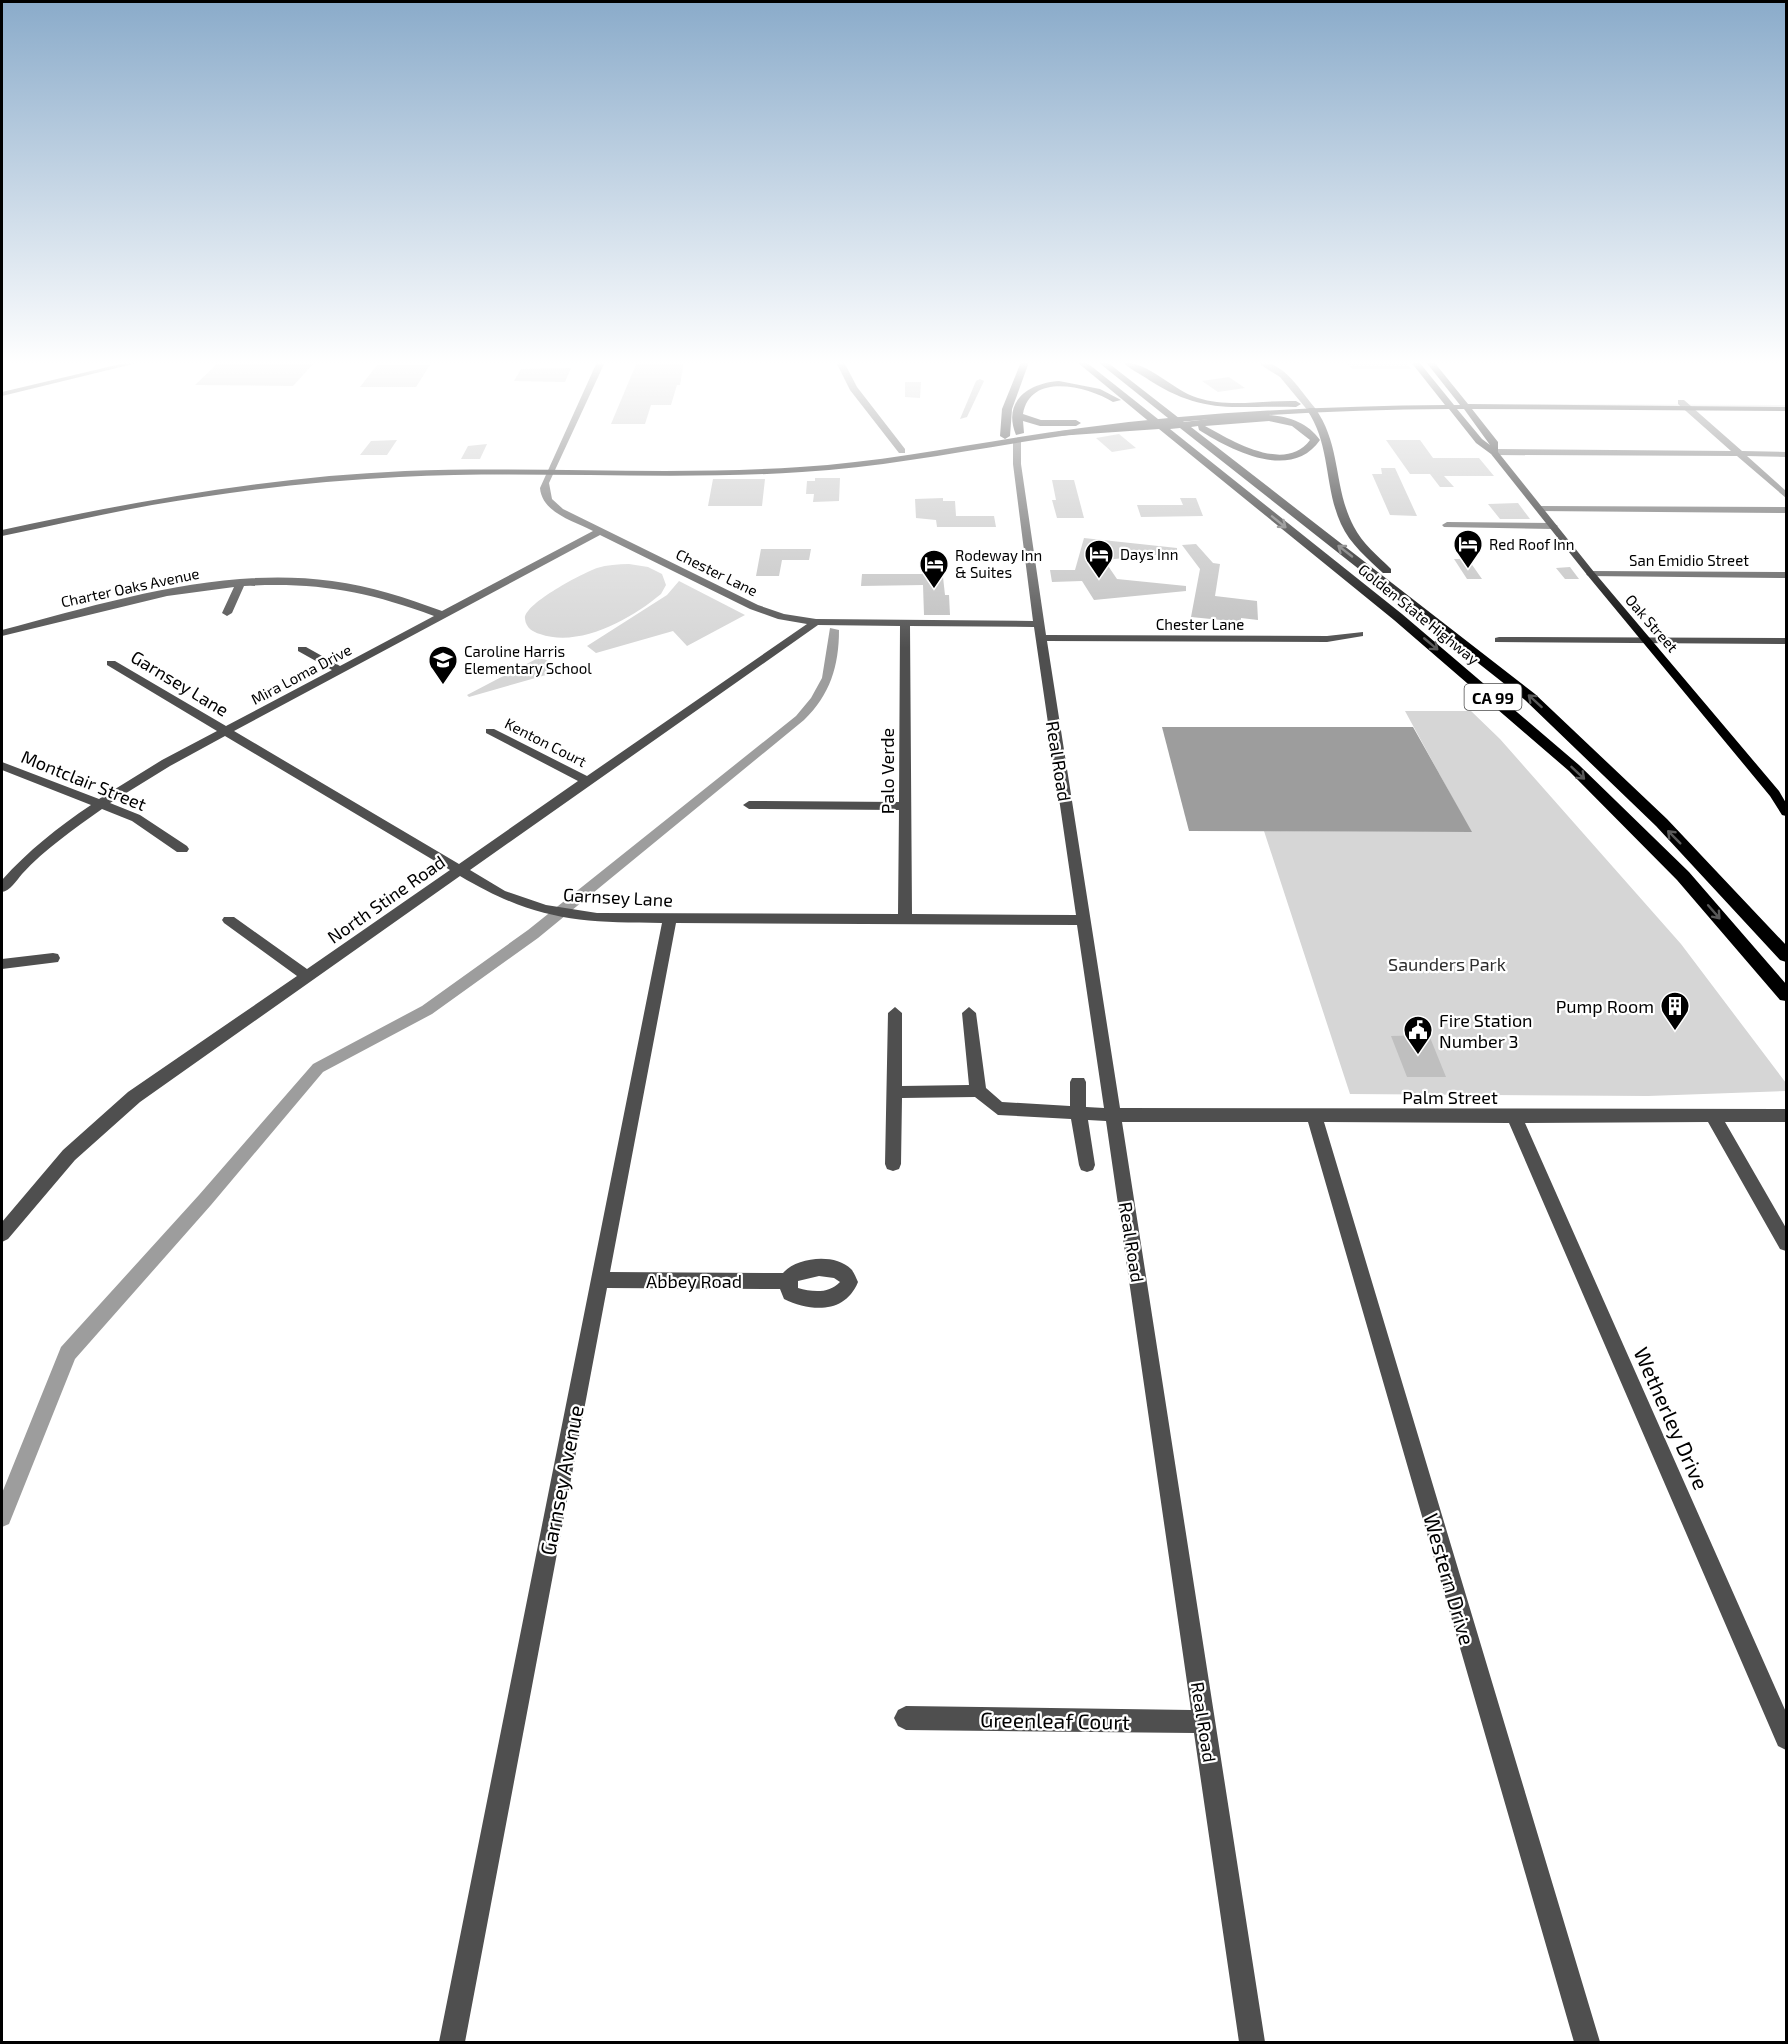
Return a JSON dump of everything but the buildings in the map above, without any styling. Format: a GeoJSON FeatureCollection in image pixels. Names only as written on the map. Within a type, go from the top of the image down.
{"type":"FeatureCollection","features":[{"type":"Feature","properties":{"kind":"highway","name":"Golden State Highway"},"geometry":{"type":"LineString","coordinates":[[1198,457],[1414,630],[1574,768],[1683,876],[1786,995]]}},
{"type":"Feature","properties":{"kind":"highway","name":"Golden State Highway"},"geometry":{"type":"LineString","coordinates":[[1231,457],[1458,638],[1577,740],[1712,875],[1786,956]]}},
{"type":"Feature","properties":{"kind":"highway"},"geometry":{"type":"LineString","coordinates":[[1331,457],[1344,516],[1352,533],[1369,553],[1458,638]]}},
{"type":"Feature","properties":{"kind":"main road"},"geometry":{"type":"LineString","coordinates":[[2,525],[168,492],[332,472],[432,466],[704,472],[781,470],[874,457]]}},
{"type":"Feature","properties":{"kind":"main road"},"geometry":{"type":"LineString","coordinates":[[2,533],[169,499],[312,481],[403,474],[550,468],[834,463],[884,457]]}},
{"type":"Feature","properties":{"kind":"main road","name":"Oak Street"},"geometry":{"type":"LineString","coordinates":[[1498,457],[1591,574],[1775,794],[1786,812]]}},
{"type":"Feature","properties":{"kind":"main road"},"geometry":{"type":"LineString","coordinates":[[704,472],[709,468],[758,467],[770,464]]}},
{"type":"Feature","properties":{"kind":"main road"},"geometry":{"type":"LineString","coordinates":[[312,481],[332,472]]}},
{"type":"Feature","properties":{"kind":"street","name":"Chester Lane"},"geometry":{"type":"LineString","coordinates":[[555,457],[544,488],[548,501],[560,511],[765,612],[816,622],[1039,624]]}},
{"type":"Feature","properties":{"kind":"street","name":"Real Road"},"geometry":{"type":"LineString","coordinates":[[1017,457],[1041,638],[1252,2043]]}},
{"type":"Feature","properties":{"kind":"street"},"geometry":{"type":"LineString","coordinates":[[1744,457],[1786,495]]}},
{"type":"Feature","properties":{"kind":"street"},"geometry":{"type":"LineString","coordinates":[[1540,509],[1786,510]]}},
{"type":"Feature","properties":{"kind":"street"},"geometry":{"type":"LineString","coordinates":[[1447,525],[1553,526]]}},
{"type":"Feature","properties":{"kind":"street","name":"Mira Loma Drive"},"geometry":{"type":"LineString","coordinates":[[2,888],[58,837],[101,805],[166,764],[600,531]]}},
{"type":"Feature","properties":{"kind":"street","name":"San Emidio Street"},"geometry":{"type":"LineString","coordinates":[[1591,574],[1786,575]]}},
{"type":"Feature","properties":{"kind":"street","name":"Charter Oaks Avenue"},"geometry":{"type":"LineString","coordinates":[[2,633],[142,597],[241,582],[305,581],[364,588],[398,597],[442,615]]}},
{"type":"Feature","properties":{"kind":"street"},"geometry":{"type":"LineString","coordinates":[[227,613],[241,582]]}},
{"type":"Feature","properties":{"kind":"street","name":"North Stine Road"},"geometry":{"type":"LineString","coordinates":[[2,1234],[41,1184],[98,1127],[165,1074],[816,622]]}},
{"type":"Feature","properties":{"kind":"street","name":"Palo Verde"},"geometry":{"type":"LineString","coordinates":[[905,623],[905,919]]}},
{"type":"Feature","properties":{"kind":"street","name":"Chester Lane"},"geometry":{"type":"LineString","coordinates":[[1041,638],[1327,639],[1359,634]]}},
{"type":"Feature","properties":{"kind":"street"},"geometry":{"type":"LineString","coordinates":[[1499,640],[1786,641]]}},
{"type":"Feature","properties":{"kind":"street"},"geometry":{"type":"LineString","coordinates":[[302,649],[340,670]]}},
{"type":"Feature","properties":{"kind":"street","name":"Garnsey Lane"},"geometry":{"type":"LineString","coordinates":[[111,663],[500,894],[544,910],[570,915],[670,918],[1083,920]]}},
{"type":"Feature","properties":{"kind":"street","name":"Kenton Court"},"geometry":{"type":"LineString","coordinates":[[490,731],[588,781]]}},
{"type":"Feature","properties":{"kind":"street","name":"Montclair Street"},"geometry":{"type":"LineString","coordinates":[[2,766],[136,818],[183,849]]}},
{"type":"Feature","properties":{"kind":"street"},"geometry":{"type":"LineString","coordinates":[[749,805],[905,806]]}},
{"type":"Feature","properties":{"kind":"street","name":"Garnsey Avenue"},"geometry":{"type":"LineString","coordinates":[[452,2043],[670,918]]}},
{"type":"Feature","properties":{"kind":"street"},"geometry":{"type":"LineString","coordinates":[[229,920],[307,976]]}},
{"type":"Feature","properties":{"kind":"street"},"geometry":{"type":"LineString","coordinates":[[2,964],[52,958]]}},
{"type":"Feature","properties":{"kind":"street"},"geometry":{"type":"LineString","coordinates":[[893,1164],[895,1013]]}},
{"type":"Feature","properties":{"kind":"street"},"geometry":{"type":"LineString","coordinates":[[894,1092],[978,1091],[969,1013]]}},
{"type":"Feature","properties":{"kind":"street"},"geometry":{"type":"LineString","coordinates":[[1078,1082],[1078,1111],[1087,1165]]}},
{"type":"Feature","properties":{"kind":"street","name":"Palm Street"},"geometry":{"type":"LineString","coordinates":[[978,1091],[998,1108],[1078,1111],[1113,1115],[1514,1117],[1786,1115]]}},
{"type":"Feature","properties":{"kind":"street","name":"Western Drive"},"geometry":{"type":"LineString","coordinates":[[1314,1116],[1587,2043]]}},
{"type":"Feature","properties":{"kind":"street"},"geometry":{"type":"LineString","coordinates":[[1713,1116],[1786,1243]]}},
{"type":"Feature","properties":{"kind":"street","name":"Wetherley Drive"},"geometry":{"type":"LineString","coordinates":[[1514,1117],[1786,1738]]}},
{"type":"Feature","properties":{"kind":"street","name":"Abbey Road"},"geometry":{"type":"LineString","coordinates":[[600,1280],[787,1281]]}},
{"type":"Feature","properties":{"kind":"street","name":"Greenleaf Court"},"geometry":{"type":"LineString","coordinates":[[906,1718],[1204,1722]]}},
{"type":"Feature","properties":{"kind":"green space"},"geometry":{"type":"Polygon","coordinates":[[[629,564],[648,567],[662,574],[666,585],[661,594],[635,613],[604,629],[572,637],[540,634],[528,627],[525,619],[527,613],[533,605],[555,590],[597,568],[629,564]]]}},
{"type":"Feature","properties":{"kind":"green space"},"geometry":{"type":"Polygon","coordinates":[[[679,581],[745,615],[687,646],[673,631],[596,653],[587,646],[667,595],[679,581]]]}},
{"type":"Feature","properties":{"kind":"green space"},"geometry":{"type":"Polygon","coordinates":[[[540,657],[556,665],[560,671],[469,697],[467,695],[540,657]]]}},
{"type":"Feature","properties":{"kind":"green space","name":"Saunders Park"},"geometry":{"type":"Polygon","coordinates":[[[1405,711],[1471,711],[1500,739],[1681,944],[1786,1083],[1786,1091],[1648,1096],[1350,1094],[1264,831],[1471,832],[1405,711]]]}},
{"type":"Feature","properties":{"kind":"shaded area"},"geometry":{"type":"Polygon","coordinates":[[[1162,727],[1413,727],[1472,832],[1189,831],[1162,727]]]}},
{"type":"Feature","properties":{"kind":"waterway"},"geometry":{"type":"LineString","coordinates":[[2,1517],[68,1353],[205,1200],[318,1068],[427,1010],[533,934],[800,718],[816,699],[827,678],[833,655],[834,630]]}},
{"type":"Feature","properties":{"kind":"place","name":"Red Roof Inn"},"geometry":{"type":"Point","coordinates":[1468,570]}},
{"type":"Feature","properties":{"kind":"place","name":"Days Inn"},"geometry":{"type":"Point","coordinates":[1099,580]}},
{"type":"Feature","properties":{"kind":"place","name":"Rodeway Inn & Suites"},"geometry":{"type":"Point","coordinates":[934,590]}},
{"type":"Feature","properties":{"kind":"place","name":"Caroline Harris Elementary School"},"geometry":{"type":"Point","coordinates":[443,686]}},
{"type":"Feature","properties":{"kind":"place","name":"Pump Room"},"geometry":{"type":"Point","coordinates":[1675,1032]}},
{"type":"Feature","properties":{"kind":"place","name":"Fire Station Number 3"},"geometry":{"type":"Point","coordinates":[1418,1056]}}]}
